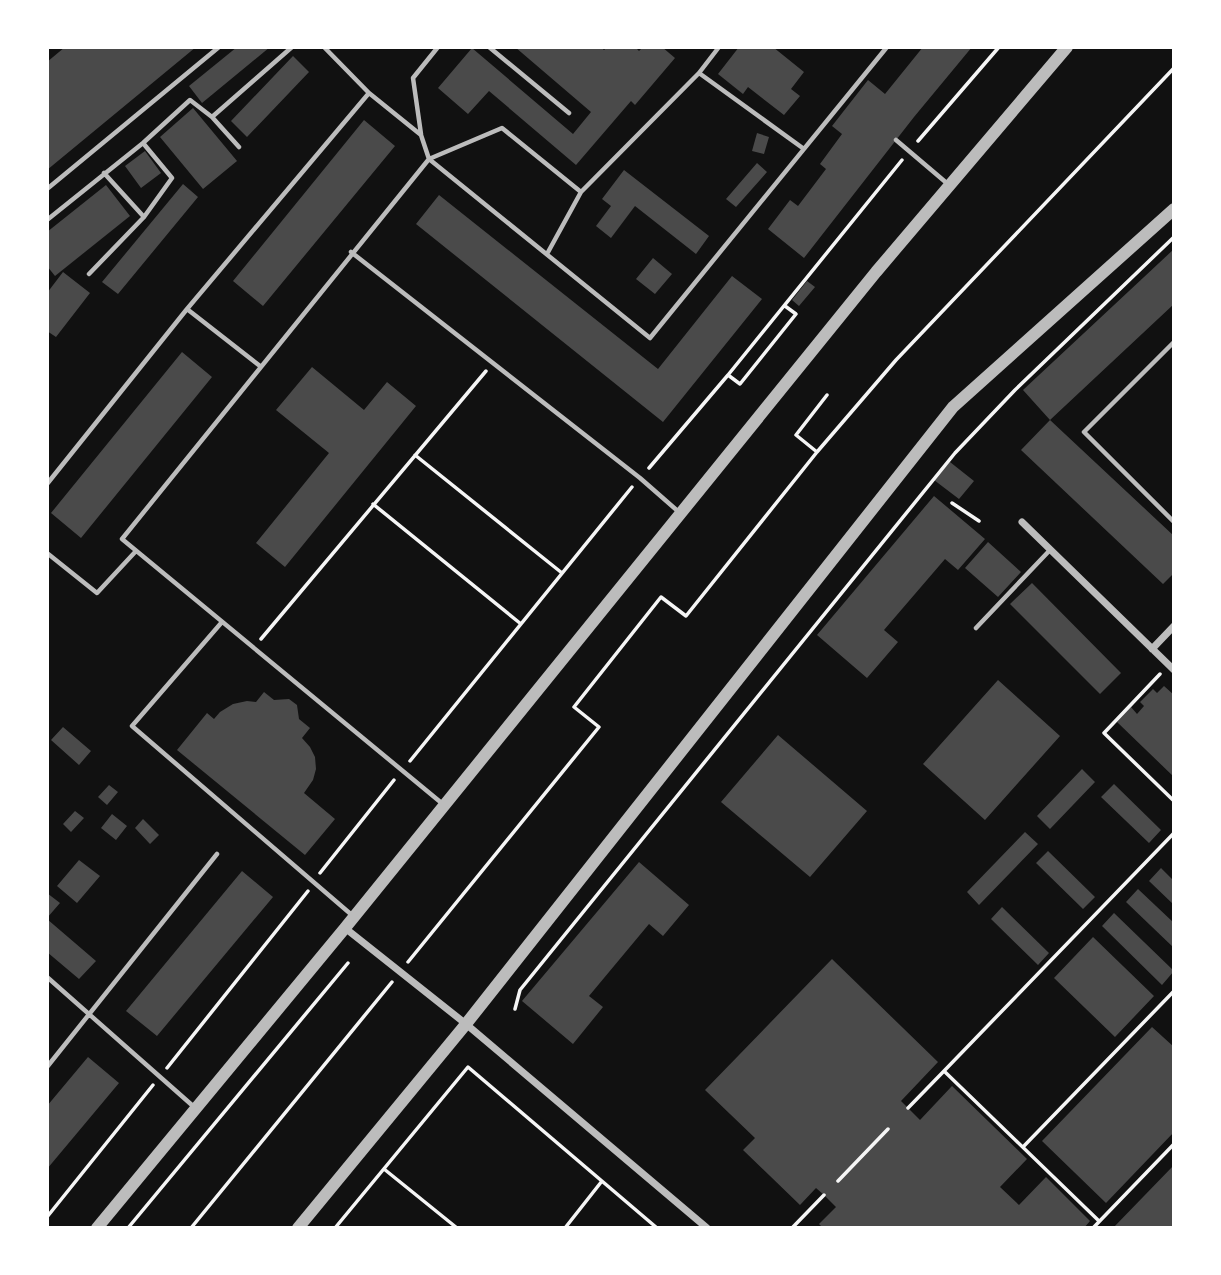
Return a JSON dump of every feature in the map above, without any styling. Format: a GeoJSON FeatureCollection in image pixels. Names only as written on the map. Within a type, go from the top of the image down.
{"type":"FeatureCollection","features":[{"type":"Feature","properties":{"kind":"street"},"geometry":{"type":"LineString","coordinates":[[97,1228],[345,928],[876,272],[1067,47]]}},
{"type":"Feature","properties":{"kind":"street"},"geometry":{"type":"LineString","coordinates":[[299,1228],[466,1024],[953,407],[1174,209]]}},
{"type":"Feature","properties":{"kind":"street"},"geometry":{"type":"LineString","coordinates":[[1022,522],[1171,668]]}},
{"type":"Feature","properties":{"kind":"street"},"geometry":{"type":"LineString","coordinates":[[1152,649],[1174,626]]}},
{"type":"Feature","properties":{"kind":"street"},"geometry":{"type":"LineString","coordinates":[[345,928],[466,1024],[707,1228]]}},
{"type":"Feature","properties":{"kind":"lane"},"geometry":{"type":"LineString","coordinates":[[47,189],[219,47]]}},
{"type":"Feature","properties":{"kind":"lane"},"geometry":{"type":"LineString","coordinates":[[212,117],[292,47]]}},
{"type":"Feature","properties":{"kind":"lane"},"geometry":{"type":"LineString","coordinates":[[324,47],[369,93],[421,135]]}},
{"type":"Feature","properties":{"kind":"lane"},"geometry":{"type":"LineString","coordinates":[[438,47],[413,78],[421,135],[429,159],[650,338],[887,47]]}},
{"type":"Feature","properties":{"kind":"lane"},"geometry":{"type":"LineString","coordinates":[[489,47],[569,113]]}},
{"type":"Feature","properties":{"kind":"lane"},"geometry":{"type":"LineString","coordinates":[[547,254],[581,192],[699,73],[719,47]]}},
{"type":"Feature","properties":{"kind":"lane"},"geometry":{"type":"LineString","coordinates":[[699,73],[804,149]]}},
{"type":"Feature","properties":{"kind":"lane"},"geometry":{"type":"LineString","coordinates":[[47,484],[187,309],[369,93]]}},
{"type":"Feature","properties":{"kind":"lane"},"geometry":{"type":"LineString","coordinates":[[844,99],[850,103]]}},
{"type":"Feature","properties":{"kind":"lane"},"geometry":{"type":"LineString","coordinates":[[47,220],[143,143],[190,100],[212,117],[239,147]]}},
{"type":"Feature","properties":{"kind":"lane"},"geometry":{"type":"LineString","coordinates":[[444,805],[121,539],[429,159],[502,128],[581,192]]}},
{"type":"Feature","properties":{"kind":"lane"},"geometry":{"type":"LineString","coordinates":[[896,141],[950,186]]}},
{"type":"Feature","properties":{"kind":"lane"},"geometry":{"type":"LineString","coordinates":[[89,274],[144,217],[172,178],[143,143]]}},
{"type":"Feature","properties":{"kind":"lane"},"geometry":{"type":"LineString","coordinates":[[104,173],[144,217]]}},
{"type":"Feature","properties":{"kind":"lane"},"geometry":{"type":"LineString","coordinates":[[352,253],[681,513]]}},
{"type":"Feature","properties":{"kind":"lane"},"geometry":{"type":"LineString","coordinates":[[187,309],[260,366]]}},
{"type":"Feature","properties":{"kind":"lane"},"geometry":{"type":"LineString","coordinates":[[1174,342],[1084,432],[1174,522]]}},
{"type":"Feature","properties":{"kind":"lane"},"geometry":{"type":"LineString","coordinates":[[976,628],[1050,550]]}},
{"type":"Feature","properties":{"kind":"lane"},"geometry":{"type":"LineString","coordinates":[[47,553],[97,593],[136,551]]}},
{"type":"Feature","properties":{"kind":"lane"},"geometry":{"type":"LineString","coordinates":[[222,622],[132,726],[354,916]]}},
{"type":"Feature","properties":{"kind":"lane"},"geometry":{"type":"LineString","coordinates":[[47,1067],[216,854]]}},
{"type":"Feature","properties":{"kind":"lane"},"geometry":{"type":"LineString","coordinates":[[47,977],[195,1108]]}},
{"type":"Feature","properties":{"kind":"path"},"geometry":{"type":"LineString","coordinates":[[47,1217],[562,573],[785,306],[909,151],[999,47]]}},
{"type":"Feature","properties":{"kind":"path"},"geometry":{"type":"LineString","coordinates":[[191,1228],[599,727],[574,707],[661,597],[686,616],[817,452],[896,360],[1174,68]]}},
{"type":"Feature","properties":{"kind":"path"},"geometry":{"type":"LineString","coordinates":[[515,1009],[520,990],[955,453],[1015,390],[1174,237]]}},
{"type":"Feature","properties":{"kind":"path"},"geometry":{"type":"LineString","coordinates":[[728,375],[740,384],[796,314],[785,306]]}},
{"type":"Feature","properties":{"kind":"path"},"geometry":{"type":"LineString","coordinates":[[253,648],[492,363]]}},
{"type":"Feature","properties":{"kind":"path"},"geometry":{"type":"LineString","coordinates":[[817,452],[796,435],[827,395]]}},
{"type":"Feature","properties":{"kind":"path"},"geometry":{"type":"LineString","coordinates":[[415,455],[562,573]]}},
{"type":"Feature","properties":{"kind":"path"},"geometry":{"type":"LineString","coordinates":[[952,503],[979,521]]}},
{"type":"Feature","properties":{"kind":"path"},"geometry":{"type":"LineString","coordinates":[[373,505],[521,624]]}},
{"type":"Feature","properties":{"kind":"path"},"geometry":{"type":"LineString","coordinates":[[1171,668],[1104,733],[1174,801]]}},
{"type":"Feature","properties":{"kind":"path"},"geometry":{"type":"LineString","coordinates":[[908,1108],[1174,833]]}},
{"type":"Feature","properties":{"kind":"path"},"geometry":{"type":"LineString","coordinates":[[128,1228],[348,963]]}},
{"type":"Feature","properties":{"kind":"path"},"geometry":{"type":"LineString","coordinates":[[1023,1147],[1174,991]]}},
{"type":"Feature","properties":{"kind":"path"},"geometry":{"type":"LineString","coordinates":[[335,1228],[468,1067],[657,1228]]}},
{"type":"Feature","properties":{"kind":"path"},"geometry":{"type":"LineString","coordinates":[[944,1071],[1099,1222]]}},
{"type":"Feature","properties":{"kind":"path"},"geometry":{"type":"LineString","coordinates":[[838,1181],[888,1129]]}},
{"type":"Feature","properties":{"kind":"path"},"geometry":{"type":"LineString","coordinates":[[1093,1228],[1174,1144]]}},
{"type":"Feature","properties":{"kind":"path"},"geometry":{"type":"LineString","coordinates":[[384,1169],[457,1228]]}},
{"type":"Feature","properties":{"kind":"path"},"geometry":{"type":"LineString","coordinates":[[565,1228],[602,1181]]}},
{"type":"Feature","properties":{"kind":"path"},"geometry":{"type":"LineString","coordinates":[[792,1228],[824,1195]]}},
{"type":"Feature","properties":{"kind":"building"},"geometry":{"type":"Polygon","coordinates":[[[65,47],[196,47],[47,170],[47,62],[65,47]]]}},
{"type":"Feature","properties":{"kind":"building"},"geometry":{"type":"Polygon","coordinates":[[[237,47],[270,47],[202,103],[189,86],[237,47]]]}},
{"type":"Feature","properties":{"kind":"building"},"geometry":{"type":"Polygon","coordinates":[[[515,47],[601,47],[604,50],[607,47],[635,47],[639,51],[643,47],[662,47],[675,58],[635,105],[631,101],[576,165],[489,91],[468,114],[438,88],[472,48],[573,134],[591,112],[515,47]]]}},
{"type":"Feature","properties":{"kind":"building"},"geometry":{"type":"Polygon","coordinates":[[[739,47],[773,47],[804,72],[791,89],[800,96],[784,115],[748,87],[743,94],[718,74],[739,47]]]}},
{"type":"Feature","properties":{"kind":"building"},"geometry":{"type":"Polygon","coordinates":[[[923,47],[972,47],[804,258],[768,229],[790,200],[798,206],[826,169],[820,164],[842,134],[832,126],[868,80],[885,94],[923,47]]]}},
{"type":"Feature","properties":{"kind":"building"},"geometry":{"type":"Polygon","coordinates":[[[293,56],[309,72],[247,137],[231,121],[293,56]]]}},
{"type":"Feature","properties":{"kind":"building"},"geometry":{"type":"Polygon","coordinates":[[[193,108],[237,161],[203,189],[160,137],[193,108]]]}},
{"type":"Feature","properties":{"kind":"building"},"geometry":{"type":"Polygon","coordinates":[[[364,120],[395,146],[263,306],[233,281],[364,120]]]}},
{"type":"Feature","properties":{"kind":"building"},"geometry":{"type":"Polygon","coordinates":[[[757,133],[769,137],[764,154],[752,151],[757,133]]]}},
{"type":"Feature","properties":{"kind":"building"},"geometry":{"type":"Polygon","coordinates":[[[145,151],[161,173],[141,188],[125,166],[145,151]]]}},
{"type":"Feature","properties":{"kind":"building"},"geometry":{"type":"Polygon","coordinates":[[[757,163],[767,172],[736,207],[726,199],[757,163]]]}},
{"type":"Feature","properties":{"kind":"building"},"geometry":{"type":"Polygon","coordinates":[[[624,170],[709,236],[696,254],[635,206],[611,238],[596,226],[611,206],[602,199],[624,170]]]}},
{"type":"Feature","properties":{"kind":"building"},"geometry":{"type":"Polygon","coordinates":[[[183,184],[198,197],[118,294],[102,282],[183,184]]]}},
{"type":"Feature","properties":{"kind":"building"},"geometry":{"type":"Polygon","coordinates":[[[106,185],[130,216],[55,276],[47,266],[47,232],[106,185]]]}},
{"type":"Feature","properties":{"kind":"building"},"geometry":{"type":"Polygon","coordinates":[[[439,195],[658,369],[732,276],[762,299],[663,422],[416,224],[439,195]]]}},
{"type":"Feature","properties":{"kind":"building"},"geometry":{"type":"Polygon","coordinates":[[[1174,249],[1174,304],[1050,420],[1023,390],[1174,249]]]}},
{"type":"Feature","properties":{"kind":"building"},"geometry":{"type":"Polygon","coordinates":[[[653,258],[672,274],[655,294],[636,279],[653,258]]]}},
{"type":"Feature","properties":{"kind":"building"},"geometry":{"type":"Polygon","coordinates":[[[63,272],[90,293],[56,337],[47,331],[47,293],[63,272]]]}},
{"type":"Feature","properties":{"kind":"building"},"geometry":{"type":"Polygon","coordinates":[[[807,281],[815,287],[799,306],[792,300],[807,281]]]}},
{"type":"Feature","properties":{"kind":"building"},"geometry":{"type":"Polygon","coordinates":[[[182,352],[212,377],[81,538],[51,513],[182,352]]]}},
{"type":"Feature","properties":{"kind":"building"},"geometry":{"type":"Polygon","coordinates":[[[312,367],[364,410],[387,382],[416,406],[285,567],[256,543],[329,453],[276,410],[312,367]]]}},
{"type":"Feature","properties":{"kind":"building"},"geometry":{"type":"Polygon","coordinates":[[[1050,420],[1174,536],[1174,573],[1163,584],[1021,450],[1050,420]]]}},
{"type":"Feature","properties":{"kind":"building"},"geometry":{"type":"Polygon","coordinates":[[[950,462],[974,481],[959,499],[934,480],[950,462]]]}},
{"type":"Feature","properties":{"kind":"building"},"geometry":{"type":"Polygon","coordinates":[[[934,496],[985,539],[958,570],[945,559],[884,630],[898,642],[867,678],[817,635],[934,496]]]}},
{"type":"Feature","properties":{"kind":"building"},"geometry":{"type":"Polygon","coordinates":[[[988,542],[1021,572],[998,597],[965,568],[988,542]]]}},
{"type":"Feature","properties":{"kind":"building"},"geometry":{"type":"Polygon","coordinates":[[[1032,583],[1121,673],[1100,694],[1010,604],[1032,583]]]}},
{"type":"Feature","properties":{"kind":"building"},"geometry":{"type":"Polygon","coordinates":[[[998,680],[1060,736],[985,820],[923,764],[998,680]]]}},
{"type":"Feature","properties":{"kind":"building"},"geometry":{"type":"Polygon","coordinates":[[[1164,686],[1174,695],[1174,777],[1117,722],[1131,707],[1137,714],[1144,706],[1140,702],[1153,689],[1157,693],[1164,686]]]}},
{"type":"Feature","properties":{"kind":"building"},"geometry":{"type":"Polygon","coordinates":[[[264,692],[274,700],[289,699],[297,705],[299,719],[310,728],[302,738],[315,757],[316,769],[313,780],[304,793],[335,819],[305,855],[177,750],[207,713],[214,719],[233,704],[256,702],[264,692]]]}},
{"type":"Feature","properties":{"kind":"building"},"geometry":{"type":"Polygon","coordinates":[[[63,727],[91,751],[79,765],[51,740],[63,727]]]}},
{"type":"Feature","properties":{"kind":"building"},"geometry":{"type":"Polygon","coordinates":[[[778,735],[867,811],[810,877],[721,802],[778,735]]]}},
{"type":"Feature","properties":{"kind":"building"},"geometry":{"type":"Polygon","coordinates":[[[1082,769],[1095,782],[1050,829],[1037,816],[1082,769]]]}},
{"type":"Feature","properties":{"kind":"building"},"geometry":{"type":"Polygon","coordinates":[[[1114,784],[1161,830],[1149,843],[1101,797],[1114,784]]]}},
{"type":"Feature","properties":{"kind":"building"},"geometry":{"type":"Polygon","coordinates":[[[109,785],[118,792],[107,805],[98,797],[109,785]]]}},
{"type":"Feature","properties":{"kind":"building"},"geometry":{"type":"Polygon","coordinates":[[[75,811],[84,818],[71,832],[63,824],[75,811]]]}},
{"type":"Feature","properties":{"kind":"building"},"geometry":{"type":"Polygon","coordinates":[[[112,814],[127,826],[116,840],[101,828],[112,814]]]}},
{"type":"Feature","properties":{"kind":"building"},"geometry":{"type":"Polygon","coordinates":[[[143,819],[159,835],[150,844],[135,828],[143,819]]]}},
{"type":"Feature","properties":{"kind":"building"},"geometry":{"type":"Polygon","coordinates":[[[1025,832],[1038,844],[979,905],[967,892],[1025,832]]]}},
{"type":"Feature","properties":{"kind":"building"},"geometry":{"type":"Polygon","coordinates":[[[1048,851],[1095,897],[1083,909],[1036,863],[1048,851]]]}},
{"type":"Feature","properties":{"kind":"building"},"geometry":{"type":"Polygon","coordinates":[[[79,860],[100,876],[77,903],[57,886],[79,860]]]}},
{"type":"Feature","properties":{"kind":"building"},"geometry":{"type":"Polygon","coordinates":[[[639,862],[689,905],[663,936],[649,924],[589,996],[603,1007],[573,1044],[522,1001],[639,862]]]}},
{"type":"Feature","properties":{"kind":"building"},"geometry":{"type":"Polygon","coordinates":[[[1161,868],[1174,881],[1174,905],[1149,881],[1161,868]]]}},
{"type":"Feature","properties":{"kind":"building"},"geometry":{"type":"Polygon","coordinates":[[[242,871],[273,897],[157,1036],[126,1011],[242,871]]]}},
{"type":"Feature","properties":{"kind":"building"},"geometry":{"type":"Polygon","coordinates":[[[1138,889],[1174,923],[1174,948],[1126,902],[1138,889]]]}},
{"type":"Feature","properties":{"kind":"building"},"geometry":{"type":"Polygon","coordinates":[[[47,893],[60,903],[47,918],[47,893]]]}},
{"type":"Feature","properties":{"kind":"building"},"geometry":{"type":"Polygon","coordinates":[[[1002,907],[1049,953],[1038,965],[991,919],[1002,907]]]}},
{"type":"Feature","properties":{"kind":"building"},"geometry":{"type":"Polygon","coordinates":[[[1114,913],[1174,971],[1162,985],[1102,926],[1114,913]]]}},
{"type":"Feature","properties":{"kind":"building"},"geometry":{"type":"Polygon","coordinates":[[[47,919],[96,961],[79,979],[47,952],[47,919]]]}},
{"type":"Feature","properties":{"kind":"building"},"geometry":{"type":"Polygon","coordinates":[[[1093,937],[1154,996],[1115,1037],[1054,978],[1093,937]]]}},
{"type":"Feature","properties":{"kind":"building"},"geometry":{"type":"Polygon","coordinates":[[[832,959],[938,1062],[901,1101],[920,1120],[952,1086],[1027,1159],[1000,1187],[1019,1205],[1046,1177],[1090,1221],[1084,1228],[823,1228],[819,1224],[836,1207],[824,1195],[816,1188],[800,1205],[743,1150],[755,1138],[705,1090],[832,959]]]}},
{"type":"Feature","properties":{"kind":"building"},"geometry":{"type":"Polygon","coordinates":[[[1152,1027],[1174,1047],[1174,1132],[1106,1203],[1042,1141],[1152,1027]]]}},
{"type":"Feature","properties":{"kind":"building"},"geometry":{"type":"Polygon","coordinates":[[[88,1057],[119,1083],[47,1169],[47,1106],[88,1057]]]}},
{"type":"Feature","properties":{"kind":"building"},"geometry":{"type":"Polygon","coordinates":[[[1174,1165],[1174,1228],[1113,1228],[1174,1165]]]}}]}
